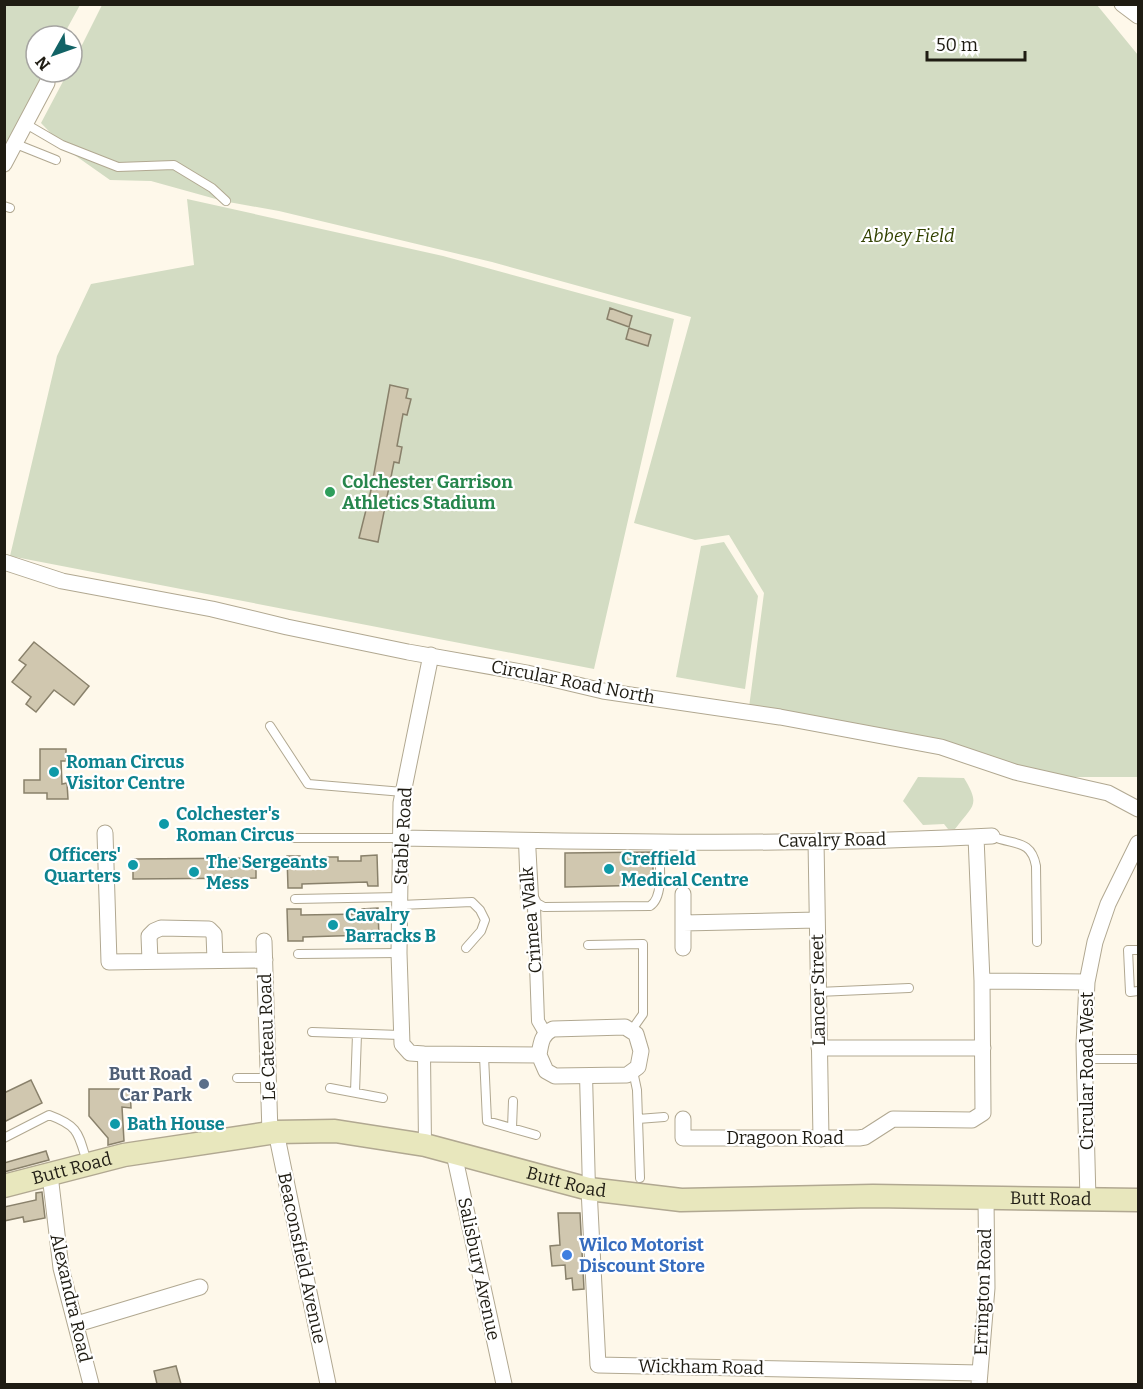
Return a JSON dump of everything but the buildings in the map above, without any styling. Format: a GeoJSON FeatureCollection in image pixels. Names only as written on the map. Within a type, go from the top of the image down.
{"type":"FeatureCollection","features":[{"type":"Feature","properties":{"kind":"main road","name":"Butt Road"},"geometry":{"type":"LineString","coordinates":[[4,1186],[124,1155],[273,1132],[335,1131],[425,1145],[589,1189],[681,1200],[873,1196],[1138,1200]]}},
{"type":"Feature","properties":{"kind":"street"},"geometry":{"type":"LineString","coordinates":[[1122,4],[1138,16]]}},
{"type":"Feature","properties":{"kind":"street"},"geometry":{"type":"LineString","coordinates":[[4,164],[46,84]]}},
{"type":"Feature","properties":{"kind":"street","name":"Circular Road North"},"geometry":{"type":"LineString","coordinates":[[4,562],[62,581],[527,673],[603,691],[780,717],[941,747],[1016,772],[1108,793],[1138,809]]}},
{"type":"Feature","properties":{"kind":"street","name":"Stable Road"},"geometry":{"type":"LineString","coordinates":[[400,1035],[401,803],[431,655]]}},
{"type":"Feature","properties":{"kind":"street"},"geometry":{"type":"LineString","coordinates":[[105,833],[109,962],[265,960]]}},
{"type":"Feature","properties":{"kind":"street","name":"Cavalry Road"},"geometry":{"type":"LineString","coordinates":[[400,838],[528,841],[816,841],[992,836]]}},
{"type":"Feature","properties":{"kind":"street"},"geometry":{"type":"LineString","coordinates":[[976,837],[982,981],[1087,982]]}},
{"type":"Feature","properties":{"kind":"street","name":"Crimea Walk"},"geometry":{"type":"LineString","coordinates":[[528,841],[527,895],[534,907],[538,1020],[545,1033]]}},
{"type":"Feature","properties":{"kind":"street","name":"Lancer Street"},"geometry":{"type":"LineString","coordinates":[[816,841],[821,1139]]}},
{"type":"Feature","properties":{"kind":"street","name":"Circular Road West"},"geometry":{"type":"LineString","coordinates":[[1088,1200],[1085,1059],[1087,982],[1095,942],[1108,904],[1138,843]]}},
{"type":"Feature","properties":{"kind":"street"},"geometry":{"type":"LineString","coordinates":[[683,894],[683,948]]}},
{"type":"Feature","properties":{"kind":"street"},"geometry":{"type":"LineString","coordinates":[[683,923],[817,920]]}},
{"type":"Feature","properties":{"kind":"street"},"geometry":{"type":"LineString","coordinates":[[150,961],[149,936],[154,930],[160,928],[209,929],[215,938],[215,960]]}},
{"type":"Feature","properties":{"kind":"street","name":"Le Cateau Road"},"geometry":{"type":"LineString","coordinates":[[264,942],[273,1132]]}},
{"type":"Feature","properties":{"kind":"street","name":"Dragoon Road"},"geometry":{"type":"LineString","coordinates":[[683,1119],[683,1138],[821,1139],[865,1137],[893,1119],[972,1120],[983,1113],[982,981]]}},
{"type":"Feature","properties":{"kind":"street"},"geometry":{"type":"LineString","coordinates":[[625,1027],[636,1035],[641,1051],[638,1067],[627,1075],[555,1076],[546,1071],[539,1055],[545,1033],[553,1029],[625,1027]]}},
{"type":"Feature","properties":{"kind":"street"},"geometry":{"type":"LineString","coordinates":[[400,1035],[402,1044],[410,1053],[484,1056],[539,1055]]}},
{"type":"Feature","properties":{"kind":"street"},"geometry":{"type":"LineString","coordinates":[[819,1048],[983,1048]]}},
{"type":"Feature","properties":{"kind":"street"},"geometry":{"type":"LineString","coordinates":[[424,1054],[425,1145]]}},
{"type":"Feature","properties":{"kind":"street"},"geometry":{"type":"LineString","coordinates":[[586,1076],[589,1189]]}},
{"type":"Feature","properties":{"kind":"street","name":"Beaconsfield Avenue"},"geometry":{"type":"LineString","coordinates":[[273,1132],[328,1384]]}},
{"type":"Feature","properties":{"kind":"street","name":"Salisbury Avenue"},"geometry":{"type":"LineString","coordinates":[[454,1154],[504,1384]]}},
{"type":"Feature","properties":{"kind":"street","name":"Alexandra Road"},"geometry":{"type":"LineString","coordinates":[[50,1175],[61,1268],[91,1384]]}},
{"type":"Feature","properties":{"kind":"street","name":"Wickham Road"},"geometry":{"type":"LineString","coordinates":[[589,1189],[598,1365],[979,1378]]}},
{"type":"Feature","properties":{"kind":"street","name":"Errington Road"},"geometry":{"type":"LineString","coordinates":[[979,1378],[987,1288],[986,1198]]}},
{"type":"Feature","properties":{"kind":"street"},"geometry":{"type":"LineString","coordinates":[[77,1324],[200,1287]]}},
{"type":"Feature","properties":{"kind":"lane"},"geometry":{"type":"LineString","coordinates":[[26,124],[62,145],[118,167],[174,165],[212,188],[226,201]]}},
{"type":"Feature","properties":{"kind":"lane"},"geometry":{"type":"LineString","coordinates":[[16,144],[56,160]]}},
{"type":"Feature","properties":{"kind":"lane"},"geometry":{"type":"LineString","coordinates":[[270,726],[308,784],[403,792]]}},
{"type":"Feature","properties":{"kind":"lane"},"geometry":{"type":"LineString","coordinates":[[992,836],[1019,843],[1029,848],[1034,854],[1037,942]]}},
{"type":"Feature","properties":{"kind":"lane"},"geometry":{"type":"LineString","coordinates":[[287,838],[400,838]]}},
{"type":"Feature","properties":{"kind":"lane"},"geometry":{"type":"LineString","coordinates":[[528,841],[534,897],[537,903],[544,907],[650,906],[656,902],[659,894],[658,841]]}},
{"type":"Feature","properties":{"kind":"lane"},"geometry":{"type":"LineString","coordinates":[[296,899],[472,902],[480,910],[485,920],[481,931],[466,948]]}},
{"type":"Feature","properties":{"kind":"lane"},"geometry":{"type":"LineString","coordinates":[[588,945],[643,944],[643,1014],[631,1031]]}},
{"type":"Feature","properties":{"kind":"lane"},"geometry":{"type":"LineString","coordinates":[[1138,950],[1128,950],[1130,992],[1138,991]]}},
{"type":"Feature","properties":{"kind":"lane"},"geometry":{"type":"LineString","coordinates":[[298,954],[399,953]]}},
{"type":"Feature","properties":{"kind":"lane"},"geometry":{"type":"LineString","coordinates":[[818,992],[909,988]]}},
{"type":"Feature","properties":{"kind":"lane"},"geometry":{"type":"LineString","coordinates":[[312,1032],[400,1035]]}},
{"type":"Feature","properties":{"kind":"lane"},"geometry":{"type":"LineString","coordinates":[[355,1092],[357,1034]]}},
{"type":"Feature","properties":{"kind":"lane"},"geometry":{"type":"LineString","coordinates":[[484,1056],[487,1121],[536,1135]]}},
{"type":"Feature","properties":{"kind":"lane"},"geometry":{"type":"LineString","coordinates":[[1085,1059],[1138,1059]]}},
{"type":"Feature","properties":{"kind":"lane"},"geometry":{"type":"LineString","coordinates":[[633,1071],[637,1090],[640,1178]]}},
{"type":"Feature","properties":{"kind":"lane"},"geometry":{"type":"LineString","coordinates":[[237,1078],[269,1077]]}},
{"type":"Feature","properties":{"kind":"lane"},"geometry":{"type":"LineString","coordinates":[[330,1088],[383,1098]]}},
{"type":"Feature","properties":{"kind":"lane"},"geometry":{"type":"LineString","coordinates":[[513,1101],[513,1128]]}},
{"type":"Feature","properties":{"kind":"lane"},"geometry":{"type":"LineString","coordinates":[[4,1138],[49,1115],[68,1122],[79,1136],[88,1165]]}},
{"type":"Feature","properties":{"kind":"lane"},"geometry":{"type":"LineString","coordinates":[[638,1119],[664,1117]]}},
{"type":"Feature","properties":{"kind":"green space"},"geometry":{"type":"Polygon","coordinates":[[[5,5],[80,5],[70,24],[24,24],[24,84],[38,84],[5,147],[5,5]]]}},
{"type":"Feature","properties":{"kind":"green space","name":"Abbey Field"},"geometry":{"type":"Polygon","coordinates":[[[102,5],[1097,5],[1138,55],[1138,777],[1038,777],[984,763],[748,715],[764,593],[729,535],[695,540],[634,523],[691,317],[492,262],[279,211],[223,201],[151,181],[110,180],[66,149],[41,123],[62,84],[84,84],[84,41],[102,5]]]}},
{"type":"Feature","properties":{"kind":"green space","name":"Colchester Garrison Athletics Stadium"},"geometry":{"type":"Polygon","coordinates":[[[187,199],[443,256],[674,319],[594,669],[10,556],[57,356],[91,284],[194,265],[187,199]]]}},
{"type":"Feature","properties":{"kind":"green space"},"geometry":{"type":"Polygon","coordinates":[[[724,542],[758,596],[745,689],[676,677],[701,546],[724,542]]]}},
{"type":"Feature","properties":{"kind":"green space"},"geometry":{"type":"Polygon","coordinates":[[[918,777],[964,778],[972,794],[973,805],[955,829],[948,829],[944,824],[923,825],[903,801],[918,777]]]}},
{"type":"Feature","properties":{"kind":"place","name":"Colchester Garrison Athletics Stadium"},"geometry":{"type":"Point","coordinates":[330,492]}},
{"type":"Feature","properties":{"kind":"place","name":"Roman Circus Visitor Centre"},"geometry":{"type":"Point","coordinates":[54,772]}},
{"type":"Feature","properties":{"kind":"place","name":"Colchester's Roman Circus"},"geometry":{"type":"Point","coordinates":[164,824]}},
{"type":"Feature","properties":{"kind":"place","name":"Officers' Quarters"},"geometry":{"type":"Point","coordinates":[133,865]}},
{"type":"Feature","properties":{"kind":"place","name":"Creffield Medical Centre"},"geometry":{"type":"Point","coordinates":[609,869]}},
{"type":"Feature","properties":{"kind":"place","name":"The Sergeants Mess"},"geometry":{"type":"Point","coordinates":[194,872]}},
{"type":"Feature","properties":{"kind":"place","name":"Cavalry Barracks B"},"geometry":{"type":"Point","coordinates":[333,925]}},
{"type":"Feature","properties":{"kind":"place","name":"Butt Road Car Park"},"geometry":{"type":"Point","coordinates":[204,1084]}},
{"type":"Feature","properties":{"kind":"place","name":"Bath House"},"geometry":{"type":"Point","coordinates":[115,1124]}},
{"type":"Feature","properties":{"kind":"place","name":"Wilco Motorist Discount Store"},"geometry":{"type":"Point","coordinates":[567,1255]}}]}
